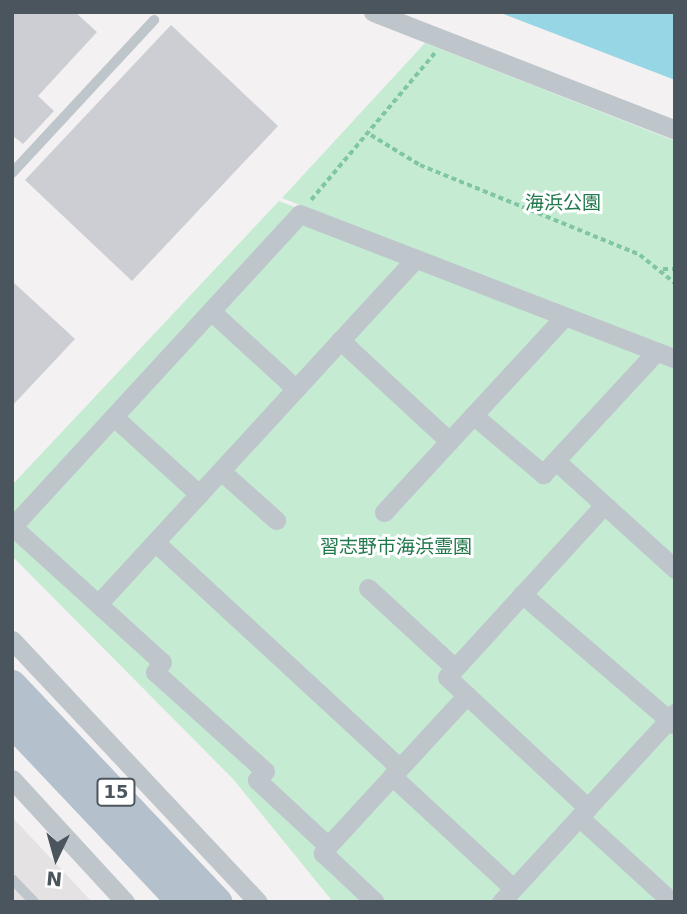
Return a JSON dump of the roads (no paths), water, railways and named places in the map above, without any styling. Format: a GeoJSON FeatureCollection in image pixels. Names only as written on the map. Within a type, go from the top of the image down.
{"type":"FeatureCollection","features":[{"type":"Feature","properties":{"kind":"main road","name":"15"},"geometry":{"type":"LineString","coordinates":[[12,685],[217,902]]}},
{"type":"Feature","properties":{"kind":"main road","name":"15"},"geometry":{"type":"LineString","coordinates":[[12,722],[182,902]]}},
{"type":"Feature","properties":{"kind":"street"},"geometry":{"type":"LineString","coordinates":[[373,12],[675,130]]}},
{"type":"Feature","properties":{"kind":"street"},"geometry":{"type":"LineString","coordinates":[[328,846],[257,780],[265,771],[155,672],[162,662],[13,527],[300,214],[675,359]]}},
{"type":"Feature","properties":{"kind":"street"},"geometry":{"type":"LineString","coordinates":[[98,604],[415,258]]}},
{"type":"Feature","properties":{"kind":"street"},"geometry":{"type":"LineString","coordinates":[[211,311],[296,389]]}},
{"type":"Feature","properties":{"kind":"street"},"geometry":{"type":"LineString","coordinates":[[384,512],[564,317]]}},
{"type":"Feature","properties":{"kind":"street"},"geometry":{"type":"LineString","coordinates":[[340,340],[449,441]]}},
{"type":"Feature","properties":{"kind":"street"},"geometry":{"type":"LineString","coordinates":[[473,415],[543,474],[656,352]]}},
{"type":"Feature","properties":{"kind":"street"},"geometry":{"type":"LineString","coordinates":[[114,417],[199,494]]}},
{"type":"Feature","properties":{"kind":"street"},"geometry":{"type":"LineString","coordinates":[[556,461],[675,569]]}},
{"type":"Feature","properties":{"kind":"street"},"geometry":{"type":"LineString","coordinates":[[220,471],[276,520]]}},
{"type":"Feature","properties":{"kind":"street"},"geometry":{"type":"LineString","coordinates":[[604,505],[447,677],[672,902]]}},
{"type":"Feature","properties":{"kind":"street"},"geometry":{"type":"LineString","coordinates":[[155,542],[395,772],[505,898],[673,719],[522,594]]}},
{"type":"Feature","properties":{"kind":"street"},"geometry":{"type":"LineString","coordinates":[[368,588],[455,668]]}},
{"type":"Feature","properties":{"kind":"street"},"geometry":{"type":"LineString","coordinates":[[12,640],[258,902]]}},
{"type":"Feature","properties":{"kind":"street"},"geometry":{"type":"LineString","coordinates":[[375,902],[323,853],[467,695]]}},
{"type":"Feature","properties":{"kind":"street"},"geometry":{"type":"LineString","coordinates":[[12,779],[125,902]]}},
{"type":"Feature","properties":{"kind":"lane"},"geometry":{"type":"LineString","coordinates":[[12,173],[154,20]]}},
{"type":"Feature","properties":{"kind":"lane"},"geometry":{"type":"LineString","coordinates":[[12,879],[34,902]]}},
{"type":"Feature","properties":{"kind":"water"},"geometry":{"type":"Polygon","coordinates":[[[498,12],[675,12],[675,80],[498,12]]]}},
{"type":"Feature","properties":{"kind":"park label","name":"海浜公園"},"geometry":{"type":"Point","coordinates":[563,203]}},
{"type":"Feature","properties":{"kind":"park label","name":"習志野市海浜霊園"},"geometry":{"type":"Point","coordinates":[396,547]}}]}
